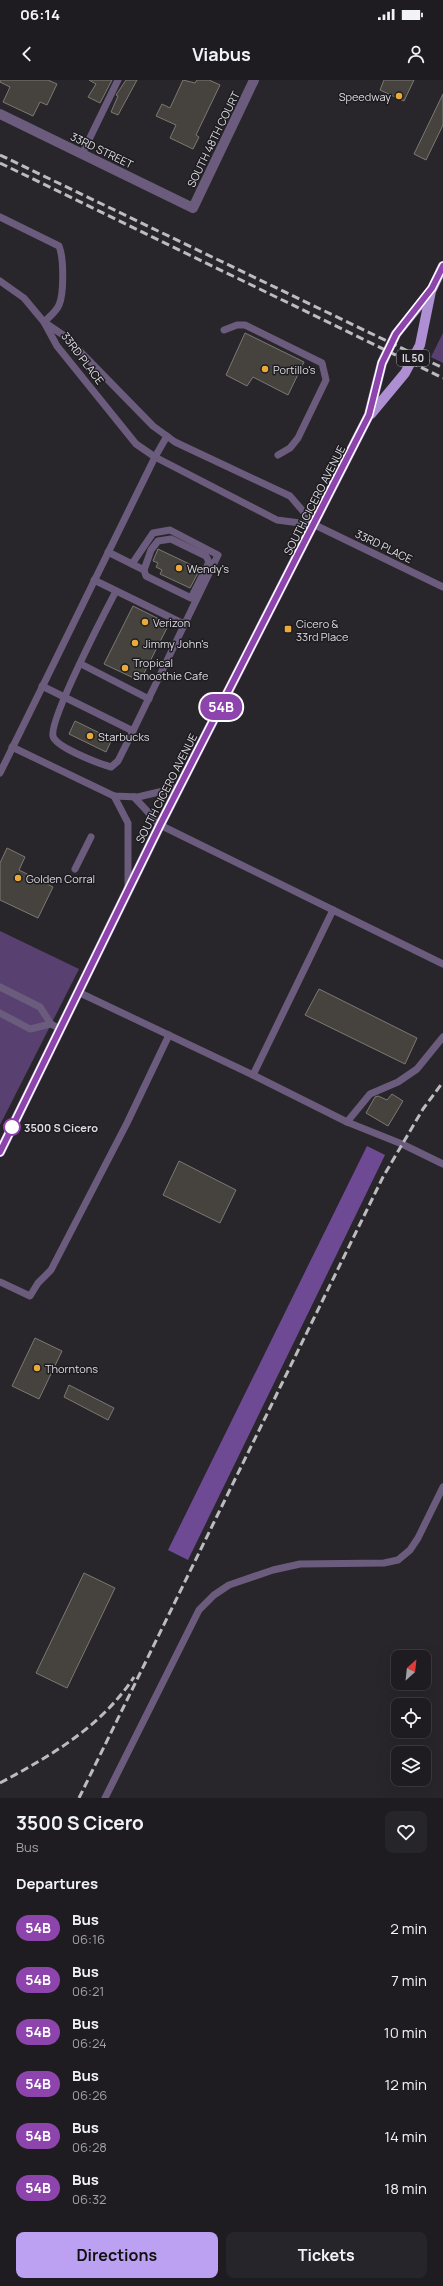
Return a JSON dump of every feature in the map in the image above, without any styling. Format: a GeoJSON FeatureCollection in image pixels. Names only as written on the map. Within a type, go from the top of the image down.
{"type":"FeatureCollection","features":[{"type":"Feature","properties":{"kind":"main road","name":"SOUTH CICERO AVENUE"},"geometry":{"type":"LineString","coordinates":[[0,1152],[55,1027],[78,992],[160,825],[315,525],[369,415],[382,363],[392,341],[432,288],[443,266]]}},
{"type":"Feature","properties":{"kind":"main road","name":"SOUTH CICERO AVENUE"},"geometry":{"type":"LineString","coordinates":[[369,415],[406,373],[420,345],[432,288]]}},
{"type":"Feature","properties":{"kind":"street","name":"SOUTH 48TH COURT"},"geometry":{"type":"LineString","coordinates":[[193,208],[254,80]]}},
{"type":"Feature","properties":{"kind":"street","name":"33RD STREET"},"geometry":{"type":"LineString","coordinates":[[0,114],[193,208]]}},
{"type":"Feature","properties":{"kind":"lane"},"geometry":{"type":"LineString","coordinates":[[82,154],[118,80]]}},
{"type":"Feature","properties":{"kind":"lane"},"geometry":{"type":"LineString","coordinates":[[0,217],[55,243],[61,250],[61,300],[56,310],[44,322],[24,298],[0,282]]}},
{"type":"Feature","properties":{"kind":"lane","name":"33RD PLACE"},"geometry":{"type":"LineString","coordinates":[[44,322],[66,337],[140,414],[167,436],[290,496],[315,525]]}},
{"type":"Feature","properties":{"kind":"lane","name":"33RD PLACE"},"geometry":{"type":"LineString","coordinates":[[44,322],[58,346],[136,444],[155,457],[277,520],[315,525],[443,587]]}},
{"type":"Feature","properties":{"kind":"lane"},"geometry":{"type":"LineString","coordinates":[[224,330],[237,325],[245,325],[322,363],[326,380],[298,438],[290,448],[278,455]]}},
{"type":"Feature","properties":{"kind":"lane"},"geometry":{"type":"LineString","coordinates":[[0,773],[94,580],[155,457],[167,436]]}},
{"type":"Feature","properties":{"kind":"lane"},"geometry":{"type":"LineString","coordinates":[[116,591],[65,697],[54,723],[52,736],[57,743],[100,764],[110,767],[118,761],[218,555],[170,530],[153,533],[132,564]]}},
{"type":"Feature","properties":{"kind":"lane"},"geometry":{"type":"LineString","coordinates":[[108,552],[144,570],[146,576],[191,598],[209,562],[206,556],[170,539],[158,541],[151,550],[144,570]]}},
{"type":"Feature","properties":{"kind":"lane"},"geometry":{"type":"LineString","coordinates":[[94,580],[184,624]]}},
{"type":"Feature","properties":{"kind":"lane"},"geometry":{"type":"LineString","coordinates":[[81,664],[149,699]]}},
{"type":"Feature","properties":{"kind":"lane"},"geometry":{"type":"LineString","coordinates":[[42,686],[133,731]]}},
{"type":"Feature","properties":{"kind":"lane"},"geometry":{"type":"LineString","coordinates":[[12,747],[114,796],[134,797],[180,787]]}},
{"type":"Feature","properties":{"kind":"lane"},"geometry":{"type":"LineString","coordinates":[[114,796],[128,823],[128,890]]}},
{"type":"Feature","properties":{"kind":"lane"},"geometry":{"type":"LineString","coordinates":[[134,797],[160,825],[443,964]]}},
{"type":"Feature","properties":{"kind":"lane"},"geometry":{"type":"LineString","coordinates":[[76,869],[91,837]]}},
{"type":"Feature","properties":{"kind":"lane"},"geometry":{"type":"LineString","coordinates":[[253,1074],[332,910]]}},
{"type":"Feature","properties":{"kind":"lane"},"geometry":{"type":"LineString","coordinates":[[0,987],[40,1007],[55,1027]]}},
{"type":"Feature","properties":{"kind":"lane"},"geometry":{"type":"LineString","coordinates":[[78,992],[253,1074],[347,1122],[402,1144],[443,1164]]}},
{"type":"Feature","properties":{"kind":"lane"},"geometry":{"type":"LineString","coordinates":[[0,1013],[30,1029],[55,1027]]}},
{"type":"Feature","properties":{"kind":"lane"},"geometry":{"type":"LineString","coordinates":[[0,1282],[30,1296],[38,1283],[51,1270],[127,1123],[169,1035]]}},
{"type":"Feature","properties":{"kind":"lane"},"geometry":{"type":"LineString","coordinates":[[347,1122],[370,1094],[398,1082],[417,1069],[443,1036]]}},
{"type":"Feature","properties":{"kind":"lane"},"geometry":{"type":"LineString","coordinates":[[105,1798],[200,1610],[214,1595],[229,1585],[273,1570],[300,1564],[384,1563],[398,1560],[410,1550],[418,1538],[443,1487]]}},
{"type":"Feature","properties":{"kind":"shaded area"},"geometry":{"type":"Polygon","coordinates":[[[443,333],[443,363],[431,357],[443,333]]]}},
{"type":"Feature","properties":{"kind":"shaded area"},"geometry":{"type":"Polygon","coordinates":[[[0,931],[79,969],[0,1125],[0,931]]]}},
{"type":"Feature","properties":{"kind":"shaded area"},"geometry":{"type":"Polygon","coordinates":[[[367,1146],[385,1155],[188,1560],[168,1550],[367,1146]]]}},
{"type":"Feature","properties":{"kind":"building"},"geometry":{"type":"Polygon","coordinates":[[[0,80],[48,80],[57,84],[47,105],[40,102],[33,116],[3,102],[10,87],[0,82],[0,80]]]}},
{"type":"Feature","properties":{"kind":"building"},"geometry":{"type":"Polygon","coordinates":[[[89,80],[112,80],[100,103],[88,97],[96,84],[89,80]]]}},
{"type":"Feature","properties":{"kind":"building"},"geometry":{"type":"Polygon","coordinates":[[[126,80],[137,80],[118,115],[111,112],[118,96],[116,95],[126,80]]]}},
{"type":"Feature","properties":{"kind":"building"},"geometry":{"type":"Polygon","coordinates":[[[183,80],[195,83],[197,80],[209,80],[220,85],[196,135],[199,137],[193,149],[170,138],[176,125],[156,116],[162,104],[170,108],[183,80]]]}},
{"type":"Feature","properties":{"kind":"building","name":"Speedway"},"geometry":{"type":"Polygon","coordinates":[[[384,80],[414,80],[404,101],[380,90],[384,80]]]}},
{"type":"Feature","properties":{"kind":"building"},"geometry":{"type":"Polygon","coordinates":[[[443,94],[443,125],[426,160],[414,154],[443,94]]]}},
{"type":"Feature","properties":{"kind":"building","name":"Portillo's"},"geometry":{"type":"Polygon","coordinates":[[[245,333],[304,362],[288,395],[253,377],[247,386],[226,375],[245,333]]]}},
{"type":"Feature","properties":{"kind":"building","name":"Wendy's"},"geometry":{"type":"Polygon","coordinates":[[[158,549],[200,569],[190,588],[160,574],[162,570],[156,567],[158,563],[153,561],[158,549]]]}},
{"type":"Feature","properties":{"kind":"building"},"geometry":{"type":"Polygon","coordinates":[[[133,606],[169,624],[140,681],[104,664],[133,606]]]}},
{"type":"Feature","properties":{"kind":"building","name":"Starbucks"},"geometry":{"type":"Polygon","coordinates":[[[75,721],[112,739],[106,752],[69,734],[75,721]]]}},
{"type":"Feature","properties":{"kind":"building","name":"Golden Corral"},"geometry":{"type":"Polygon","coordinates":[[[7,848],[25,857],[19,870],[53,887],[38,918],[0,900],[0,863],[7,848]]]}},
{"type":"Feature","properties":{"kind":"building"},"geometry":{"type":"Polygon","coordinates":[[[319,989],[417,1038],[405,1064],[305,1015],[319,989]]]}},
{"type":"Feature","properties":{"kind":"building"},"geometry":{"type":"Polygon","coordinates":[[[392,1094],[403,1101],[388,1126],[366,1113],[375,1097],[378,1096],[387,1100],[392,1094]]]}},
{"type":"Feature","properties":{"kind":"building"},"geometry":{"type":"Polygon","coordinates":[[[179,1161],[236,1190],[220,1223],[163,1195],[179,1161]]]}},
{"type":"Feature","properties":{"kind":"building","name":"Thorntons"},"geometry":{"type":"Polygon","coordinates":[[[35,1338],[62,1351],[39,1399],[12,1386],[35,1338]]]}},
{"type":"Feature","properties":{"kind":"building","name":"Thorntons"},"geometry":{"type":"Polygon","coordinates":[[[69,1385],[114,1408],[108,1420],[64,1397],[69,1385]]]}},
{"type":"Feature","properties":{"kind":"building"},"geometry":{"type":"Polygon","coordinates":[[[84,1573],[115,1588],[67,1688],[36,1673],[84,1573]]]}},
{"type":"Feature","properties":{"kind":"railway"},"geometry":{"type":"LineString","coordinates":[[0,155],[443,368]]}},
{"type":"Feature","properties":{"kind":"railway"},"geometry":{"type":"LineString","coordinates":[[0,163],[443,378]]}},
{"type":"Feature","properties":{"kind":"railway"},"geometry":{"type":"LineString","coordinates":[[79,1798],[383,1177],[423,1109],[443,1082]]}},
{"type":"Feature","properties":{"kind":"railway"},"geometry":{"type":"LineString","coordinates":[[0,1783],[57,1750],[91,1725],[121,1695],[134,1677]]}},
{"type":"Feature","properties":{"kind":"bus line","name":"54B"},"geometry":{"type":"LineString","coordinates":[[0,1152],[160,825],[315,525],[369,415],[382,363],[396,334],[432,288],[443,266]]}},
{"type":"Feature","properties":{"kind":"place","name":"Speedway"},"geometry":{"type":"Point","coordinates":[399,96]}},
{"type":"Feature","properties":{"kind":"place","name":"Portillo's"},"geometry":{"type":"Point","coordinates":[265,369]}},
{"type":"Feature","properties":{"kind":"place","name":"Wendy's"},"geometry":{"type":"Point","coordinates":[179,568]}},
{"type":"Feature","properties":{"kind":"place","name":"Verizon"},"geometry":{"type":"Point","coordinates":[145,622]}},
{"type":"Feature","properties":{"kind":"place","name":"Cicero & 33rd Place"},"geometry":{"type":"Point","coordinates":[288,629]}},
{"type":"Feature","properties":{"kind":"place","name":"Jimmy John's"},"geometry":{"type":"Point","coordinates":[135,643]}},
{"type":"Feature","properties":{"kind":"place","name":"Tropical Smoothie Cafe"},"geometry":{"type":"Point","coordinates":[125,668]}},
{"type":"Feature","properties":{"kind":"place","name":"Starbucks"},"geometry":{"type":"Point","coordinates":[90,736]}},
{"type":"Feature","properties":{"kind":"place","name":"Golden Corral"},"geometry":{"type":"Point","coordinates":[18,878]}},
{"type":"Feature","properties":{"kind":"place","name":"3500 S Cicero"},"geometry":{"type":"Point","coordinates":[12,1127]}},
{"type":"Feature","properties":{"kind":"place","name":"Thorntons"},"geometry":{"type":"Point","coordinates":[37,1368]}}]}
